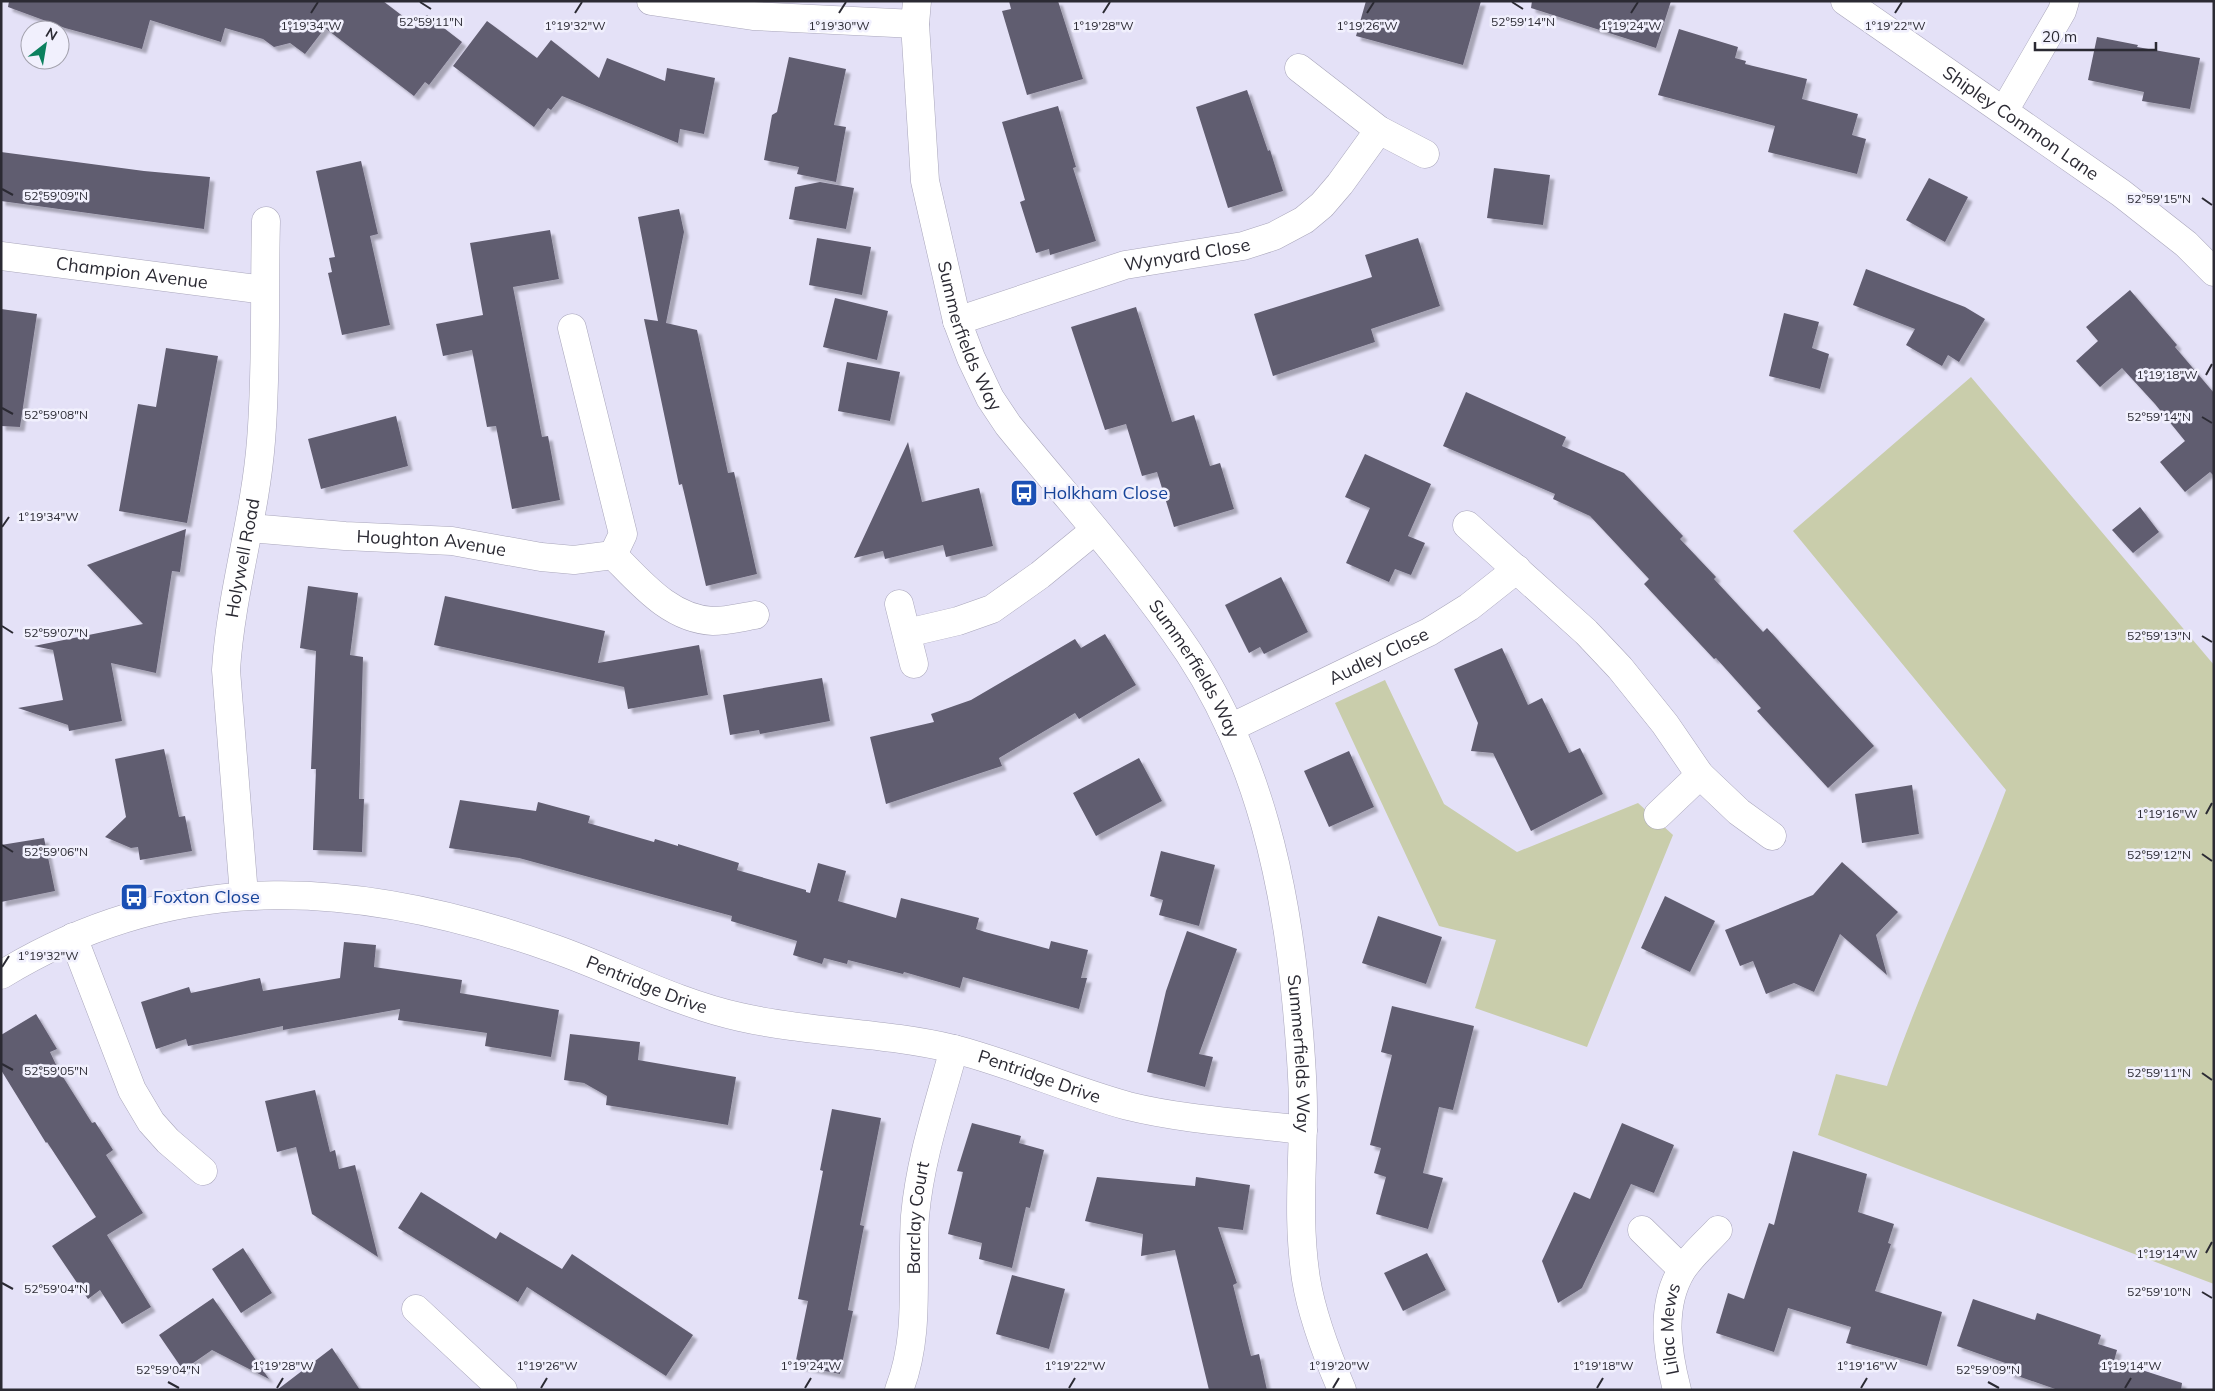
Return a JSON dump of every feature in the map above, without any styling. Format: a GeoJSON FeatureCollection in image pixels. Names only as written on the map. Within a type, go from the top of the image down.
{"type":"FeatureCollection","features":[{"type":"Feature","properties":{"kind":"street"},"geometry":{"type":"LineString","coordinates":[[651,1],[754,16],[916,13]]}},
{"type":"Feature","properties":{"kind":"street","name":"Shipley Common Lane"},"geometry":{"type":"LineString","coordinates":[[1845,1],[2121,193],[2186,244],[2214,272]]}},
{"type":"Feature","properties":{"kind":"street"},"geometry":{"type":"LineString","coordinates":[[2004,111],[2066,1]]}},
{"type":"Feature","properties":{"kind":"street","name":"Summerfields Way"},"geometry":{"type":"LineString","coordinates":[[916,13],[925,181],[957,320],[971,358],[990,398],[1008,425],[1150,598],[1190,655],[1230,728],[1258,798],[1276,863],[1287,923],[1297,1010],[1303,1130],[1299,1186],[1306,1282],[1320,1330],[1342,1390]]}},
{"type":"Feature","properties":{"kind":"street"},"geometry":{"type":"LineString","coordinates":[[1299,68],[1378,130],[1425,154]]}},
{"type":"Feature","properties":{"kind":"street","name":"Wynyard Close"},"geometry":{"type":"LineString","coordinates":[[957,320],[1125,265],[1243,246],[1274,236],[1304,220],[1322,205],[1340,184],[1378,130]]}},
{"type":"Feature","properties":{"kind":"street","name":"Holywell Road"},"geometry":{"type":"LineString","coordinates":[[244,895],[226,670],[230,630],[250,528],[261,441],[266,221]]}},
{"type":"Feature","properties":{"kind":"street","name":"Champion Avenue"},"geometry":{"type":"LineString","coordinates":[[1,256],[264,290]]}},
{"type":"Feature","properties":{"kind":"street"},"geometry":{"type":"LineString","coordinates":[[572,328],[623,534],[619,546],[613,555],[657,600],[686,614],[713,621],[755,615]]}},
{"type":"Feature","properties":{"kind":"street"},"geometry":{"type":"LineString","coordinates":[[1467,525],[1586,632],[1620,668],[1665,724],[1700,775],[1739,812],[1772,836]]}},
{"type":"Feature","properties":{"kind":"street","name":"Houghton Avenue"},"geometry":{"type":"LineString","coordinates":[[250,528],[345,536],[452,541],[541,557],[574,560],[613,555]]}},
{"type":"Feature","properties":{"kind":"street"},"geometry":{"type":"LineString","coordinates":[[907,633],[958,621],[992,608],[1040,575],[1095,530]]}},
{"type":"Feature","properties":{"kind":"street","name":"Audley Close"},"geometry":{"type":"LineString","coordinates":[[1230,728],[1429,632],[1469,607],[1517,568]]}},
{"type":"Feature","properties":{"kind":"street"},"geometry":{"type":"LineString","coordinates":[[899,604],[914,664]]}},
{"type":"Feature","properties":{"kind":"street"},"geometry":{"type":"LineString","coordinates":[[1658,815],[1700,775]]}},
{"type":"Feature","properties":{"kind":"street","name":"Pentridge Drive"},"geometry":{"type":"LineString","coordinates":[[1,975],[74,938],[148,911],[244,895],[308,894],[413,909],[482,926],[556,949],[688,1002],[739,1017],[954,1049],[1128,1106],[1158,1112],[1303,1130]]}},
{"type":"Feature","properties":{"kind":"street"},"geometry":{"type":"LineString","coordinates":[[74,938],[132,1090],[151,1122],[162,1135],[203,1171]]}},
{"type":"Feature","properties":{"kind":"street","name":"Barclay Court"},"geometry":{"type":"LineString","coordinates":[[900,1390],[911,1349],[916,1216],[924,1155],[954,1049]]}},
{"type":"Feature","properties":{"kind":"street","name":"Lilac Mews"},"geometry":{"type":"LineString","coordinates":[[1642,1230],[1682,1269]]}},
{"type":"Feature","properties":{"kind":"street","name":"Lilac Mews"},"geometry":{"type":"LineString","coordinates":[[1677,1390],[1671,1368],[1668,1337],[1668,1309],[1672,1290],[1682,1269],[1718,1230]]}},
{"type":"Feature","properties":{"kind":"street"},"geometry":{"type":"LineString","coordinates":[[416,1309],[503,1390]]}},
{"type":"Feature","properties":{"kind":"green space"},"geometry":{"type":"Polygon","coordinates":[[[1971,377],[2214,665],[2214,1284],[1818,1135],[1836,1074],[1887,1086],[1900,1048],[2006,790],[1793,531],[1971,377]]]}},
{"type":"Feature","properties":{"kind":"green space"},"geometry":{"type":"Polygon","coordinates":[[[1385,680],[1444,804],[1517,852],[1638,803],[1673,835],[1587,1047],[1475,1008],[1496,940],[1439,926],[1335,703],[1385,680]]]}},
{"type":"Feature","properties":{"kind":"building"},"geometry":{"type":"Polygon","coordinates":[[[9,1],[383,1],[417,27],[427,15],[462,42],[429,85],[425,82],[414,96],[325,28],[305,54],[290,43],[274,47],[263,39],[225,28],[221,42],[150,20],[142,49],[70,29],[70,20],[43,20],[8,7],[9,1]]]}},
{"type":"Feature","properties":{"kind":"building"},"geometry":{"type":"Polygon","coordinates":[[[1009,1],[1058,1],[1083,79],[1027,95],[1002,11],[1011,9],[1009,1]]]}},
{"type":"Feature","properties":{"kind":"building"},"geometry":{"type":"Polygon","coordinates":[[[1366,1],[1481,1],[1463,65],[1356,36],[1366,1]]]}},
{"type":"Feature","properties":{"kind":"building"},"geometry":{"type":"Polygon","coordinates":[[[1532,1],[1671,1],[1656,48],[1531,8],[1532,1]]]}},
{"type":"Feature","properties":{"kind":"building"},"geometry":{"type":"Polygon","coordinates":[[[487,21],[537,58],[551,40],[599,78],[607,58],[665,81],[667,68],[715,78],[704,134],[680,129],[678,143],[562,96],[551,110],[548,108],[534,127],[453,66],[487,21]]]}},
{"type":"Feature","properties":{"kind":"building"},"geometry":{"type":"Polygon","coordinates":[[[1679,29],[1738,47],[1735,58],[1746,61],[1745,64],[1807,79],[1802,99],[1858,114],[1852,135],[1866,139],[1857,174],[1768,152],[1775,126],[1658,95],[1679,29]]]}},
{"type":"Feature","properties":{"kind":"building"},"geometry":{"type":"Polygon","coordinates":[[[2097,37],[2138,45],[2137,47],[2200,58],[2190,109],[2142,101],[2144,92],[2088,80],[2097,37]]]}},
{"type":"Feature","properties":{"kind":"building"},"geometry":{"type":"Polygon","coordinates":[[[789,57],[846,69],[834,125],[846,127],[836,182],[797,174],[799,167],[764,160],[772,115],[777,112],[789,57]]]}},
{"type":"Feature","properties":{"kind":"building"},"geometry":{"type":"Polygon","coordinates":[[[1247,90],[1268,151],[1270,150],[1283,191],[1228,208],[1196,107],[1247,90]]]}},
{"type":"Feature","properties":{"kind":"building"},"geometry":{"type":"Polygon","coordinates":[[[1058,106],[1076,167],[1073,168],[1096,241],[1050,255],[1049,249],[1036,253],[1020,202],[1025,200],[1002,122],[1058,106]]]}},
{"type":"Feature","properties":{"kind":"building"},"geometry":{"type":"Polygon","coordinates":[[[1,152],[144,171],[210,177],[204,229],[1,201],[1,152]]]}},
{"type":"Feature","properties":{"kind":"building"},"geometry":{"type":"Polygon","coordinates":[[[361,161],[378,234],[370,236],[390,325],[342,335],[328,273],[332,272],[329,258],[335,257],[316,171],[361,161]]]}},
{"type":"Feature","properties":{"kind":"building"},"geometry":{"type":"Polygon","coordinates":[[[1494,168],[1550,175],[1543,225],[1487,218],[1494,168]]]}},
{"type":"Feature","properties":{"kind":"building"},"geometry":{"type":"Polygon","coordinates":[[[1929,178],[1968,197],[1945,242],[1906,220],[1929,178]]]}},
{"type":"Feature","properties":{"kind":"building"},"geometry":{"type":"Polygon","coordinates":[[[820,182],[854,188],[846,229],[789,219],[795,187],[820,182]]]}},
{"type":"Feature","properties":{"kind":"building"},"geometry":{"type":"Polygon","coordinates":[[[679,209],[684,232],[666,323],[697,330],[728,473],[734,472],[757,574],[706,586],[682,484],[679,485],[644,319],[658,321],[638,217],[679,209]]]}},
{"type":"Feature","properties":{"kind":"building"},"geometry":{"type":"Polygon","coordinates":[[[550,230],[559,279],[513,287],[542,437],[548,436],[560,500],[512,509],[496,426],[487,427],[472,350],[443,356],[436,324],[483,315],[470,243],[550,230]]]}},
{"type":"Feature","properties":{"kind":"building"},"geometry":{"type":"Polygon","coordinates":[[[817,238],[871,247],[862,295],[809,285],[817,238]]]}},
{"type":"Feature","properties":{"kind":"building"},"geometry":{"type":"Polygon","coordinates":[[[1418,238],[1440,306],[1371,329],[1375,342],[1273,376],[1254,314],[1372,277],[1365,255],[1418,238]]]}},
{"type":"Feature","properties":{"kind":"building"},"geometry":{"type":"Polygon","coordinates":[[[1866,269],[1965,307],[1985,319],[1959,362],[1948,355],[1942,366],[1906,345],[1915,329],[1853,305],[1866,269]]]}},
{"type":"Feature","properties":{"kind":"building"},"geometry":{"type":"Polygon","coordinates":[[[2130,290],[2177,345],[2175,347],[2214,393],[2214,476],[2210,472],[2185,492],[2160,462],[2185,441],[2155,404],[2122,368],[2100,387],[2076,361],[2098,341],[2086,327],[2130,290]]]}},
{"type":"Feature","properties":{"kind":"building"},"geometry":{"type":"Polygon","coordinates":[[[835,298],[888,311],[877,360],[823,347],[835,298]]]}},
{"type":"Feature","properties":{"kind":"building"},"geometry":{"type":"Polygon","coordinates":[[[1136,307],[1172,422],[1194,415],[1210,466],[1220,463],[1234,509],[1174,527],[1157,472],[1142,476],[1126,424],[1105,430],[1071,327],[1136,307]]]}},
{"type":"Feature","properties":{"kind":"building"},"geometry":{"type":"Polygon","coordinates":[[[1,309],[37,314],[20,427],[1,426],[1,309]]]}},
{"type":"Feature","properties":{"kind":"building"},"geometry":{"type":"Polygon","coordinates":[[[1784,313],[1819,322],[1812,348],[1829,354],[1820,389],[1769,376],[1784,313]]]}},
{"type":"Feature","properties":{"kind":"building"},"geometry":{"type":"Polygon","coordinates":[[[166,348],[218,356],[187,523],[119,511],[138,404],[156,407],[166,348]]]}},
{"type":"Feature","properties":{"kind":"building"},"geometry":{"type":"Polygon","coordinates":[[[847,362],[900,372],[890,421],[838,411],[847,362]]]}},
{"type":"Feature","properties":{"kind":"building"},"geometry":{"type":"Polygon","coordinates":[[[1466,392],[1566,437],[1562,446],[1624,473],[1683,536],[1680,539],[1716,577],[1714,579],[1763,632],[1767,628],[1874,746],[1828,788],[1757,711],[1761,708],[1716,658],[1714,659],[1644,584],[1649,579],[1590,516],[1553,499],[1555,494],[1443,446],[1466,392]]]}},
{"type":"Feature","properties":{"kind":"building"},"geometry":{"type":"Polygon","coordinates":[[[396,416],[408,466],[321,489],[308,439],[396,416]]]}},
{"type":"Feature","properties":{"kind":"building"},"geometry":{"type":"Polygon","coordinates":[[[908,442],[922,502],[979,488],[993,546],[946,557],[943,545],[885,559],[883,551],[854,558],[908,442]]]}},
{"type":"Feature","properties":{"kind":"building"},"geometry":{"type":"Polygon","coordinates":[[[1365,454],[1431,484],[1408,536],[1425,543],[1411,575],[1395,569],[1389,582],[1346,563],[1370,508],[1345,497],[1365,454]]]}},
{"type":"Feature","properties":{"kind":"building"},"geometry":{"type":"Polygon","coordinates":[[[2140,507],[2159,532],[2133,553],[2112,530],[2140,507]]]}},
{"type":"Feature","properties":{"kind":"building"},"geometry":{"type":"Polygon","coordinates":[[[186,529],[180,572],[172,571],[156,673],[111,663],[122,721],[69,731],[68,725],[18,708],[63,700],[53,650],[34,646],[143,624],[87,565],[186,529]]]}},
{"type":"Feature","properties":{"kind":"building"},"geometry":{"type":"Polygon","coordinates":[[[1281,577],[1308,632],[1264,654],[1260,647],[1249,653],[1225,605],[1281,577]]]}},
{"type":"Feature","properties":{"kind":"building"},"geometry":{"type":"Polygon","coordinates":[[[308,586],[358,593],[350,655],[363,657],[359,799],[364,799],[362,852],[313,850],[316,769],[311,769],[316,651],[300,648],[308,586]]]}},
{"type":"Feature","properties":{"kind":"building"},"geometry":{"type":"Polygon","coordinates":[[[445,596],[605,631],[598,663],[699,645],[708,695],[628,709],[624,687],[434,645],[445,596]]]}},
{"type":"Feature","properties":{"kind":"building"},"geometry":{"type":"Polygon","coordinates":[[[1105,634],[1136,685],[1079,719],[1075,713],[999,758],[1002,766],[886,804],[870,737],[934,722],[931,714],[971,700],[1075,639],[1081,648],[1105,634]]]}},
{"type":"Feature","properties":{"kind":"building"},"geometry":{"type":"Polygon","coordinates":[[[1502,648],[1528,705],[1542,698],[1569,753],[1580,748],[1603,794],[1531,831],[1493,753],[1471,751],[1478,723],[1454,669],[1502,648]]]}},
{"type":"Feature","properties":{"kind":"building"},"geometry":{"type":"Polygon","coordinates":[[[822,678],[830,721],[760,734],[759,730],[730,735],[723,695],[822,678]]]}},
{"type":"Feature","properties":{"kind":"building"},"geometry":{"type":"Polygon","coordinates":[[[164,749],[179,817],[185,816],[192,851],[140,860],[138,847],[131,848],[105,837],[126,817],[115,759],[164,749]]]}},
{"type":"Feature","properties":{"kind":"building"},"geometry":{"type":"Polygon","coordinates":[[[1349,751],[1374,807],[1329,827],[1304,771],[1349,751]]]}},
{"type":"Feature","properties":{"kind":"building"},"geometry":{"type":"Polygon","coordinates":[[[1139,758],[1162,801],[1096,836],[1073,793],[1139,758]]]}},
{"type":"Feature","properties":{"kind":"building"},"geometry":{"type":"Polygon","coordinates":[[[1912,785],[1919,834],[1862,843],[1855,794],[1912,785]]]}},
{"type":"Feature","properties":{"kind":"building"},"geometry":{"type":"Polygon","coordinates":[[[460,800],[536,811],[538,802],[590,816],[588,823],[654,842],[655,839],[678,846],[678,844],[739,863],[737,870],[806,890],[806,892],[810,893],[818,863],[846,871],[838,901],[896,918],[901,898],[979,918],[976,929],[985,932],[1049,949],[1051,941],[1088,950],[1081,978],[1087,978],[1079,1009],[963,977],[960,988],[904,972],[903,974],[848,960],[847,964],[824,958],[822,964],[793,955],[797,941],[731,921],[732,916],[519,858],[449,848],[460,800]]]}},
{"type":"Feature","properties":{"kind":"building"},"geometry":{"type":"Polygon","coordinates":[[[44,838],[55,891],[1,902],[1,845],[44,838]]]}},
{"type":"Feature","properties":{"kind":"building"},"geometry":{"type":"Polygon","coordinates":[[[1161,851],[1215,865],[1199,926],[1159,915],[1163,900],[1150,896],[1161,851]]]}},
{"type":"Feature","properties":{"kind":"building"},"geometry":{"type":"Polygon","coordinates":[[[1842,862],[1898,912],[1876,935],[1887,975],[1840,934],[1814,992],[1794,983],[1766,994],[1753,961],[1740,966],[1725,930],[1813,895],[1842,862]]]}},
{"type":"Feature","properties":{"kind":"building"},"geometry":{"type":"Polygon","coordinates":[[[1665,896],[1715,921],[1690,972],[1641,948],[1665,896]]]}},
{"type":"Feature","properties":{"kind":"building"},"geometry":{"type":"Polygon","coordinates":[[[1378,916],[1442,937],[1426,984],[1362,963],[1378,916]]]}},
{"type":"Feature","properties":{"kind":"building"},"geometry":{"type":"Polygon","coordinates":[[[1187,931],[1237,949],[1199,1054],[1213,1057],[1205,1087],[1147,1072],[1166,991],[1187,931]]]}},
{"type":"Feature","properties":{"kind":"building"},"geometry":{"type":"Polygon","coordinates":[[[344,942],[376,945],[374,967],[462,980],[460,993],[559,1010],[551,1057],[485,1046],[487,1033],[398,1020],[400,1009],[283,1030],[283,1026],[188,1046],[186,1039],[156,1049],[141,1002],[189,987],[191,993],[260,978],[263,991],[340,978],[344,942]]]}},
{"type":"Feature","properties":{"kind":"building"},"geometry":{"type":"Polygon","coordinates":[[[1392,1006],[1474,1026],[1453,1110],[1439,1107],[1423,1173],[1443,1178],[1428,1229],[1376,1214],[1386,1177],[1374,1173],[1381,1148],[1370,1145],[1392,1055],[1381,1052],[1392,1006]]]}},
{"type":"Feature","properties":{"kind":"building"},"geometry":{"type":"Polygon","coordinates":[[[36,1014],[57,1049],[50,1052],[58,1069],[92,1123],[95,1122],[113,1150],[106,1155],[143,1213],[107,1235],[151,1307],[122,1324],[100,1290],[88,1299],[52,1246],[96,1217],[46,1143],[1,1070],[1,1035],[36,1014]]]}},
{"type":"Feature","properties":{"kind":"building"},"geometry":{"type":"Polygon","coordinates":[[[570,1034],[640,1042],[638,1060],[736,1077],[728,1125],[606,1105],[607,1096],[584,1083],[564,1080],[570,1034]]]}},
{"type":"Feature","properties":{"kind":"building"},"geometry":{"type":"Polygon","coordinates":[[[315,1090],[330,1152],[335,1150],[339,1169],[355,1165],[378,1257],[312,1214],[296,1147],[277,1152],[265,1101],[315,1090]]]}},
{"type":"Feature","properties":{"kind":"building"},"geometry":{"type":"Polygon","coordinates":[[[832,1109],[881,1118],[860,1225],[864,1226],[848,1310],[853,1311],[840,1374],[795,1365],[808,1301],[798,1299],[823,1171],[820,1170],[832,1109]]]}},
{"type":"Feature","properties":{"kind":"building"},"geometry":{"type":"Polygon","coordinates":[[[972,1123],[1021,1136],[1019,1143],[1044,1150],[1030,1208],[1026,1207],[1012,1268],[979,1259],[982,1243],[948,1234],[963,1172],[957,1171],[972,1123]]]}},
{"type":"Feature","properties":{"kind":"building"},"geometry":{"type":"Polygon","coordinates":[[[1622,1123],[1674,1145],[1654,1193],[1631,1184],[1582,1288],[1558,1303],[1542,1261],[1574,1192],[1590,1199],[1622,1123]]]}},
{"type":"Feature","properties":{"kind":"building"},"geometry":{"type":"Polygon","coordinates":[[[1793,1151],[1867,1174],[1858,1212],[1894,1224],[1888,1243],[1891,1244],[1875,1291],[1942,1312],[1927,1366],[1846,1343],[1851,1327],[1788,1308],[1774,1352],[1716,1333],[1728,1293],[1744,1299],[1769,1223],[1774,1225],[1793,1151]]]}},
{"type":"Feature","properties":{"kind":"building"},"geometry":{"type":"Polygon","coordinates":[[[1097,1177],[1195,1186],[1196,1177],[1250,1185],[1243,1230],[1218,1227],[1237,1283],[1233,1285],[1251,1356],[1259,1354],[1267,1390],[1209,1390],[1175,1250],[1141,1256],[1143,1234],[1085,1221],[1097,1177]]]}},
{"type":"Feature","properties":{"kind":"building"},"geometry":{"type":"Polygon","coordinates":[[[421,1192],[496,1239],[500,1232],[562,1269],[572,1254],[693,1335],[666,1376],[527,1287],[518,1302],[398,1228],[421,1192]]]}},
{"type":"Feature","properties":{"kind":"building"},"geometry":{"type":"Polygon","coordinates":[[[243,1248],[272,1293],[241,1313],[212,1269],[243,1248]]]}},
{"type":"Feature","properties":{"kind":"building"},"geometry":{"type":"Polygon","coordinates":[[[1427,1253],[1446,1290],[1403,1311],[1384,1273],[1427,1253]]]}},
{"type":"Feature","properties":{"kind":"building"},"geometry":{"type":"Polygon","coordinates":[[[1012,1275],[1065,1289],[1049,1349],[996,1334],[1012,1275]]]}},
{"type":"Feature","properties":{"kind":"building"},"geometry":{"type":"Polygon","coordinates":[[[213,1298],[269,1379],[212,1350],[183,1370],[159,1335],[213,1298]]]}},
{"type":"Feature","properties":{"kind":"building"},"geometry":{"type":"Polygon","coordinates":[[[1973,1299],[2035,1320],[2037,1313],[2101,1335],[2098,1344],[2117,1350],[2114,1361],[2182,1383],[2181,1390],[2058,1390],[2009,1373],[2011,1365],[1957,1346],[1973,1299]]]}},
{"type":"Feature","properties":{"kind":"building"},"geometry":{"type":"Polygon","coordinates":[[[332,1348],[360,1390],[277,1390],[332,1348]]]}},
{"type":"Feature","properties":{"kind":"place","name":"Holkham Close"},"geometry":{"type":"Point","coordinates":[1024,493]}},
{"type":"Feature","properties":{"kind":"place","name":"Foxton Close"},"geometry":{"type":"Point","coordinates":[134,897]}}]}
